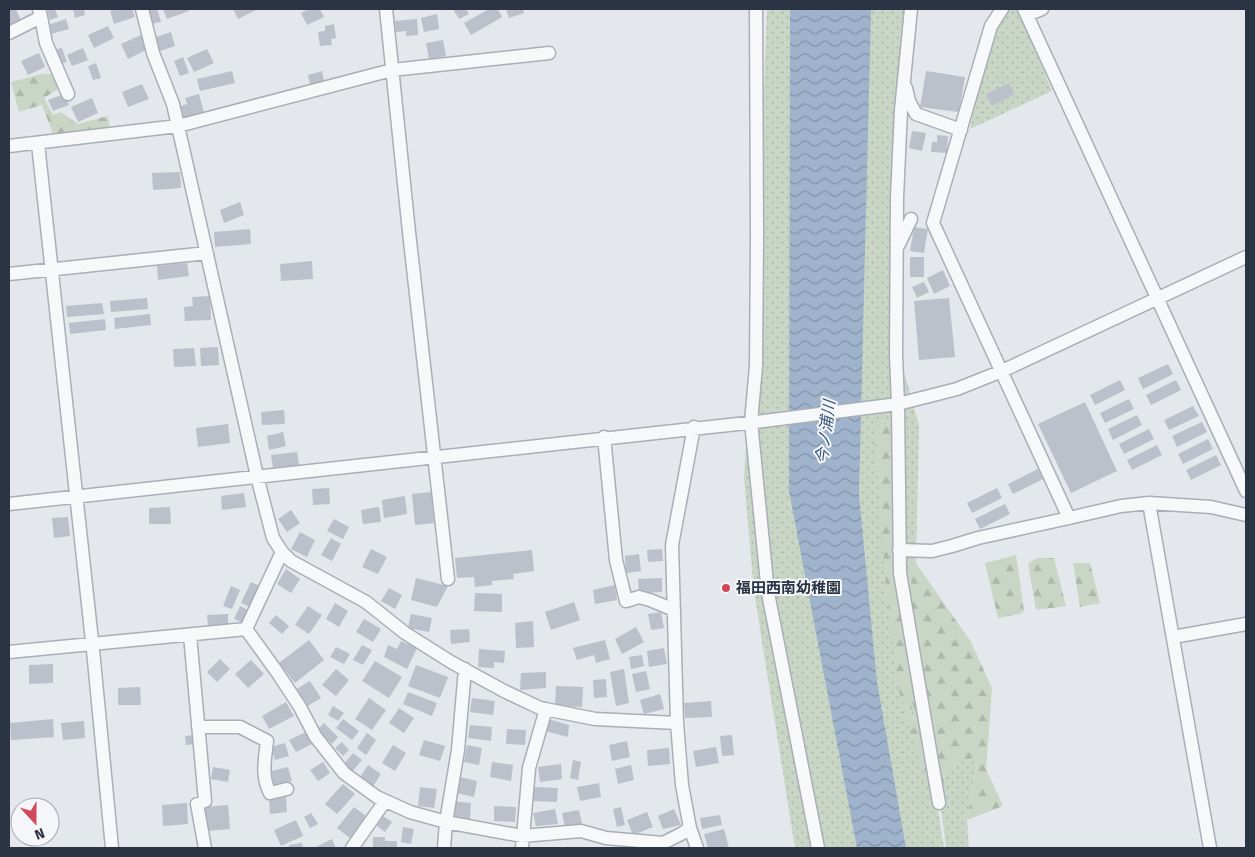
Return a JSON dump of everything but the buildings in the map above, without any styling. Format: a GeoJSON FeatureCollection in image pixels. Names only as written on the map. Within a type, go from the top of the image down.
{"type":"FeatureCollection","features":[{"type":"Feature","properties":{"kind":"street"},"geometry":{"type":"LineString","coordinates":[[142,9],[154,53],[173,104],[257,476],[273,538],[282,552],[291,561],[366,602],[406,633],[465,669],[504,691],[540,708],[595,718],[677,723]]}},
{"type":"Feature","properties":{"kind":"street"},"geometry":{"type":"LineString","coordinates":[[386,9],[448,579]]}},
{"type":"Feature","properties":{"kind":"street"},"geometry":{"type":"LineString","coordinates":[[756,9],[756,357],[754,422],[768,593],[818,848]]}},
{"type":"Feature","properties":{"kind":"street"},"geometry":{"type":"LineString","coordinates":[[911,9],[900,130],[897,249],[896,355],[899,550],[900,574],[938,802]]}},
{"type":"Feature","properties":{"kind":"street"},"geometry":{"type":"LineString","coordinates":[[1002,9],[991,26],[933,223],[1069,518]]}},
{"type":"Feature","properties":{"kind":"street"},"geometry":{"type":"LineString","coordinates":[[1042,9],[1025,12],[1244,478],[1246,492]]}},
{"type":"Feature","properties":{"kind":"street"},"geometry":{"type":"LineString","coordinates":[[9,33],[40,13],[46,43],[68,94]]}},
{"type":"Feature","properties":{"kind":"street"},"geometry":{"type":"LineString","coordinates":[[9,146],[178,126],[392,70],[549,52]]}},
{"type":"Feature","properties":{"kind":"street"},"geometry":{"type":"LineString","coordinates":[[904,81],[909,101],[916,114],[961,130]]}},
{"type":"Feature","properties":{"kind":"street"},"geometry":{"type":"LineString","coordinates":[[38,144],[112,848]]}},
{"type":"Feature","properties":{"kind":"street"},"geometry":{"type":"LineString","coordinates":[[897,249],[911,219]]}},
{"type":"Feature","properties":{"kind":"street"},"geometry":{"type":"LineString","coordinates":[[9,274],[207,253]]}},
{"type":"Feature","properties":{"kind":"street"},"geometry":{"type":"LineString","coordinates":[[9,504],[694,427],[754,422],[897,404],[957,389],[1002,371],[1246,257]]}},
{"type":"Feature","properties":{"kind":"street"},"geometry":{"type":"LineString","coordinates":[[694,427],[672,545],[677,723],[682,785],[690,828],[697,848]]}},
{"type":"Feature","properties":{"kind":"street"},"geometry":{"type":"LineString","coordinates":[[604,437],[616,560],[626,601],[639,597],[674,610]]}},
{"type":"Feature","properties":{"kind":"street"},"geometry":{"type":"LineString","coordinates":[[899,550],[932,551],[978,538],[1121,506],[1149,503],[1210,507],[1246,515]]}},
{"type":"Feature","properties":{"kind":"street"},"geometry":{"type":"LineString","coordinates":[[1149,503],[1210,848]]}},
{"type":"Feature","properties":{"kind":"street"},"geometry":{"type":"LineString","coordinates":[[246,629],[282,552]]}},
{"type":"Feature","properties":{"kind":"street"},"geometry":{"type":"LineString","coordinates":[[1173,637],[1246,624]]}},
{"type":"Feature","properties":{"kind":"street"},"geometry":{"type":"LineString","coordinates":[[9,652],[246,629]]}},
{"type":"Feature","properties":{"kind":"street"},"geometry":{"type":"LineString","coordinates":[[246,629],[278,672],[300,707],[315,736],[329,755],[344,773],[385,801],[410,812],[522,842],[581,831],[606,838],[662,846],[690,828]]}},
{"type":"Feature","properties":{"kind":"street"},"geometry":{"type":"LineString","coordinates":[[190,635],[205,801],[197,804],[205,848]]}},
{"type":"Feature","properties":{"kind":"street"},"geometry":{"type":"LineString","coordinates":[[444,848],[446,822],[458,750],[465,669]]}},
{"type":"Feature","properties":{"kind":"street"},"geometry":{"type":"LineString","coordinates":[[522,842],[529,768],[546,709]]}},
{"type":"Feature","properties":{"kind":"street"},"geometry":{"type":"LineString","coordinates":[[198,726],[240,726],[267,741],[264,766],[266,786],[270,793],[287,789]]}},
{"type":"Feature","properties":{"kind":"street"},"geometry":{"type":"LineString","coordinates":[[353,848],[385,801]]}},
{"type":"Feature","properties":{"kind":"green space"},"geometry":{"type":"Polygon","coordinates":[[[767,9],[906,9],[896,344],[919,425],[914,655],[944,848],[795,848],[754,591],[744,478],[757,271],[767,9]]]}},
{"type":"Feature","properties":{"kind":"green space"},"geometry":{"type":"Polygon","coordinates":[[[1002,9],[1018,9],[1052,91],[970,129],[987,42],[1002,9]]]}},
{"type":"Feature","properties":{"kind":"green space"},"geometry":{"type":"Polygon","coordinates":[[[42,74],[53,74],[58,89],[44,98],[53,115],[61,112],[78,124],[108,116],[111,135],[56,141],[42,105],[19,112],[11,82],[42,74]]]}},
{"type":"Feature","properties":{"kind":"green space"},"geometry":{"type":"Polygon","coordinates":[[[891,419],[898,423],[903,594],[914,736],[911,556],[971,642],[992,688],[986,769],[1003,806],[967,820],[978,757],[948,766],[939,803],[915,750],[899,690],[886,588],[873,421],[891,419]]]}},
{"type":"Feature","properties":{"kind":"green space"},"geometry":{"type":"Polygon","coordinates":[[[1016,555],[1024,611],[1020,614],[998,618],[985,563],[1016,555]]]}},
{"type":"Feature","properties":{"kind":"green space"},"geometry":{"type":"Polygon","coordinates":[[[1038,558],[1054,558],[1066,606],[1036,610],[1028,563],[1038,558]]]}},
{"type":"Feature","properties":{"kind":"green space"},"geometry":{"type":"Polygon","coordinates":[[[1073,563],[1090,563],[1100,603],[1080,607],[1073,563]]]}},
{"type":"Feature","properties":{"kind":"green space"},"geometry":{"type":"Polygon","coordinates":[[[978,757],[967,820],[969,848],[946,848],[940,799],[948,766],[978,757]]]}},
{"type":"Feature","properties":{"kind":"water","name":"今ノ浦川"},"geometry":{"type":"Polygon","coordinates":[[[790,9],[871,9],[859,495],[877,682],[906,848],[857,848],[789,491],[790,9]]]}},
{"type":"Feature","properties":{"kind":"place","name":"福田西南幼稚園"},"geometry":{"type":"Point","coordinates":[726,588]}}]}
